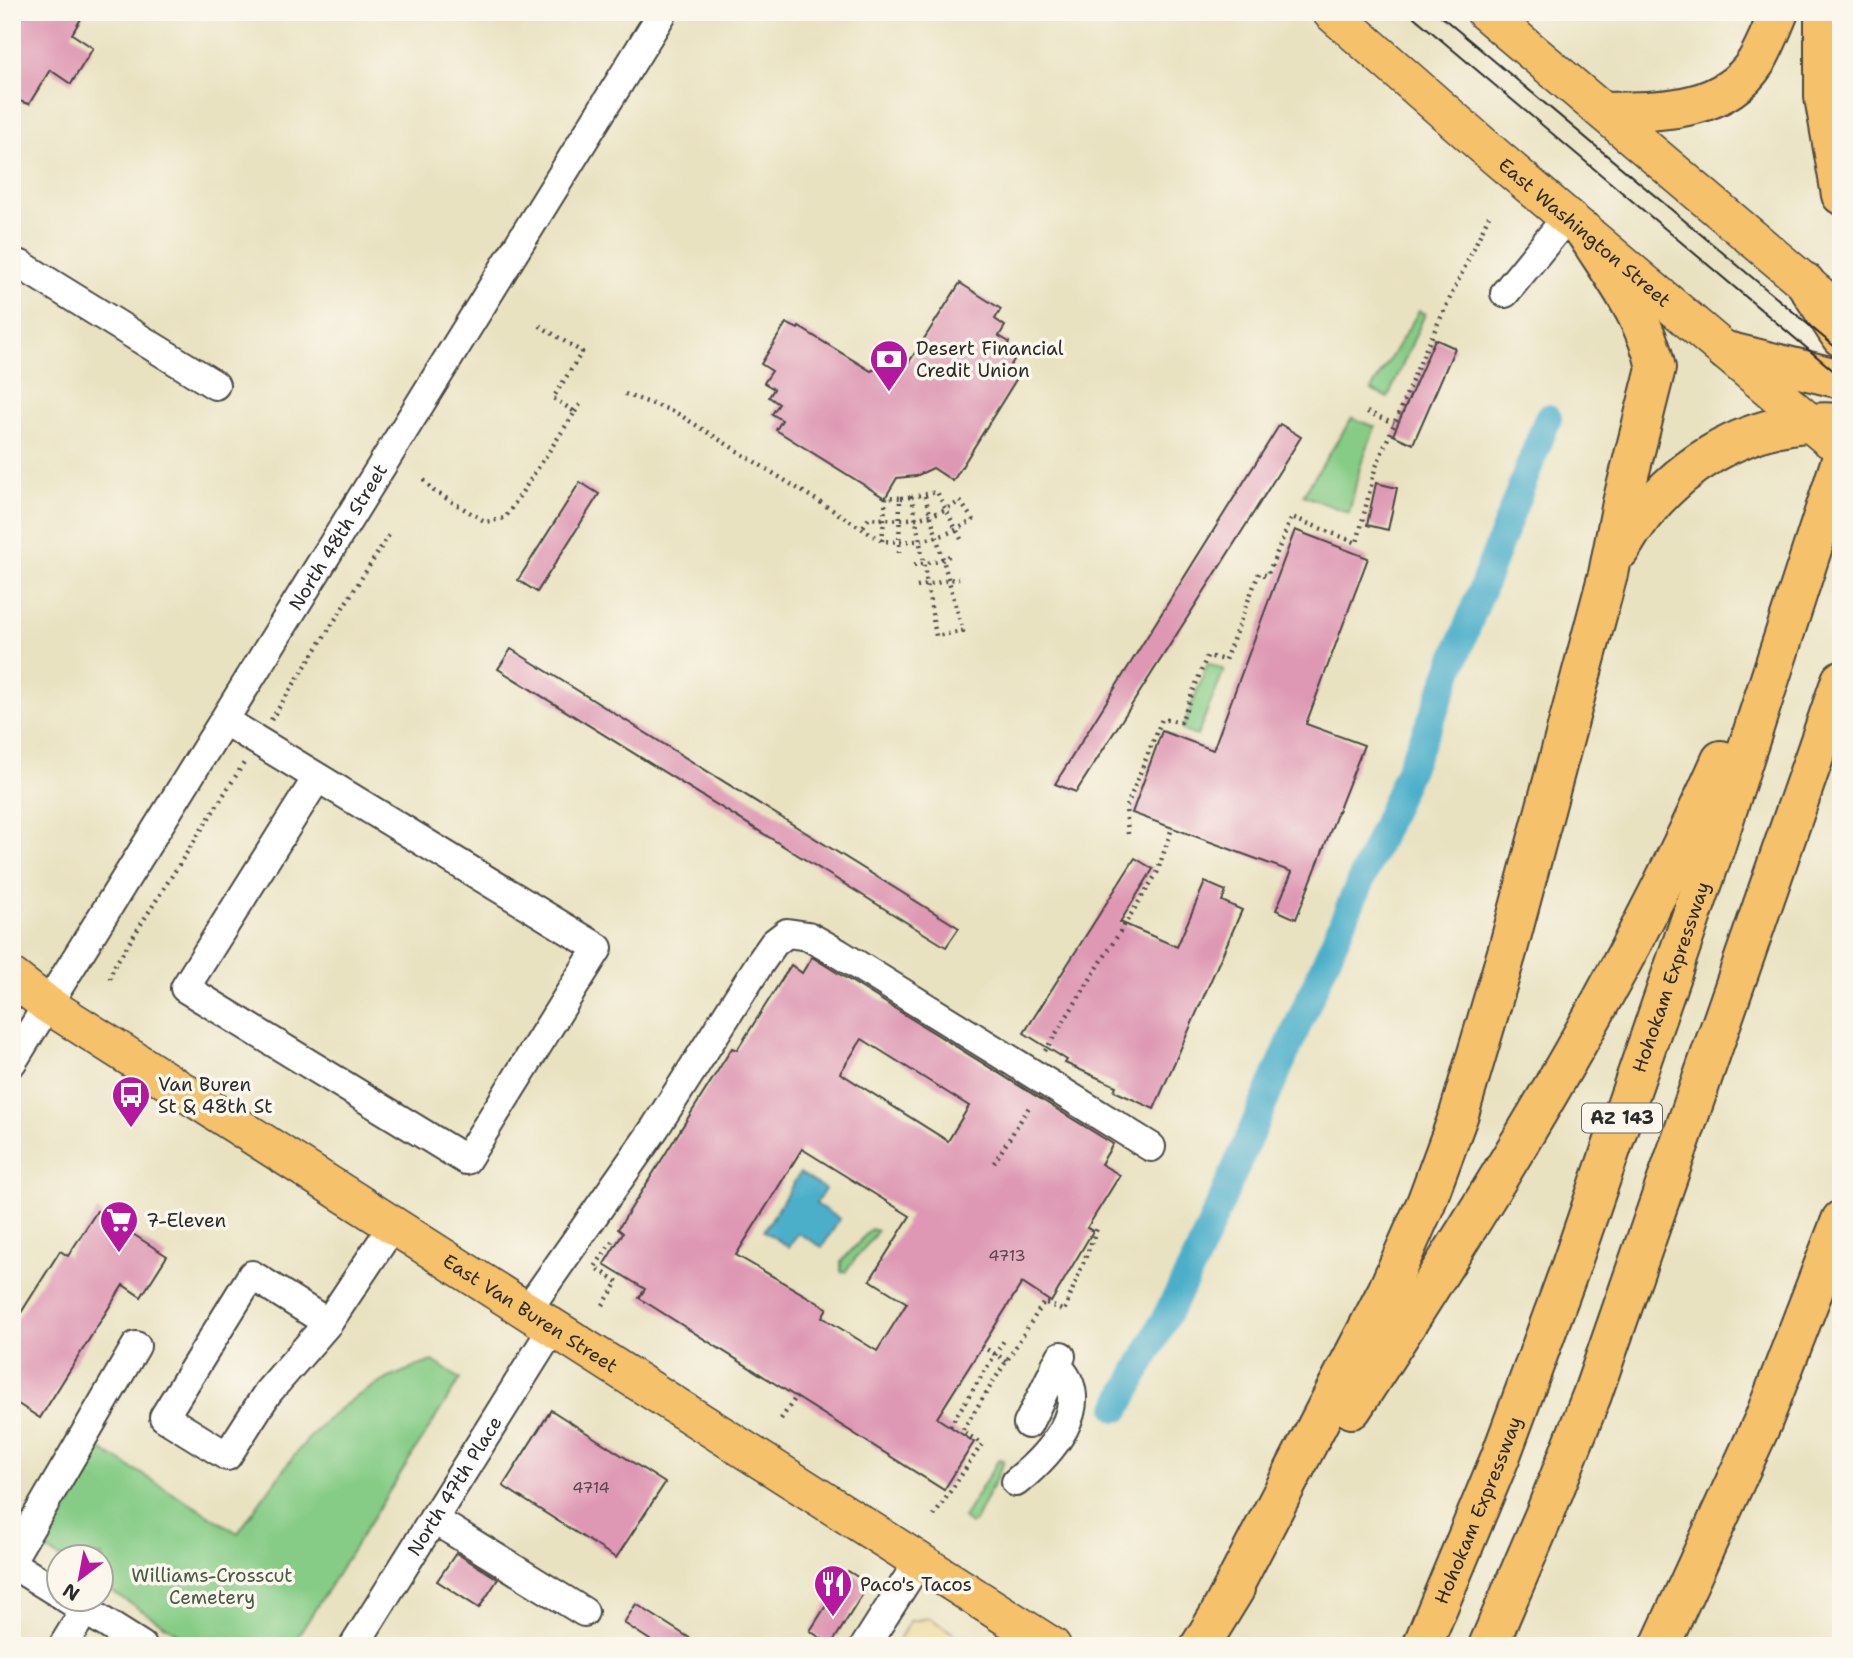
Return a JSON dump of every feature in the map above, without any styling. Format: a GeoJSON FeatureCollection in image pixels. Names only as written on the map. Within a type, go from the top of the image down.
{"type":"FeatureCollection","features":[{"type":"Feature","properties":{"kind":"highway"},"geometry":{"type":"LineString","coordinates":[[1606,112],[1679,109],[1707,101],[1731,88],[1755,62],[1780,12]]}},
{"type":"Feature","properties":{"kind":"highway"},"geometry":{"type":"LineString","coordinates":[[1824,12],[1823,85],[1841,195]]}},
{"type":"Feature","properties":{"kind":"highway"},"geometry":{"type":"LineString","coordinates":[[1221,1611],[1387,1291],[1444,1153],[1505,961],[1608,574],[1622,503],[1656,368],[1653,352],[1634,310],[1576,225]]}},
{"type":"Feature","properties":{"kind":"highway"},"geometry":{"type":"LineString","coordinates":[[1805,282],[1841,337]]}},
{"type":"Feature","properties":{"kind":"highway"},"geometry":{"type":"LineString","coordinates":[[1726,351],[1841,379]]}},
{"type":"Feature","properties":{"kind":"highway"},"geometry":{"type":"LineString","coordinates":[[1608,574],[1632,528],[1675,480],[1743,438],[1784,424],[1824,422]]}},
{"type":"Feature","properties":{"kind":"highway","name":"Hohokam Expressway"},"geometry":{"type":"LineString","coordinates":[[1422,1646],[1500,1458],[1574,1259],[1715,848],[1799,581],[1841,460]]}},
{"type":"Feature","properties":{"kind":"highway"},"geometry":{"type":"LineString","coordinates":[[1200,1646],[1481,1208],[1582,1040],[1687,836],[1799,581]]}},
{"type":"Feature","properties":{"kind":"highway","name":"AZ 143"},"geometry":{"type":"LineString","coordinates":[[1488,1646],[1546,1511],[1645,1247],[1841,680]]}},
{"type":"Feature","properties":{"kind":"highway"},"geometry":{"type":"LineString","coordinates":[[1661,1646],[1754,1443],[1841,1220]]}},
{"type":"Feature","properties":{"kind":"highway"},"geometry":{"type":"LineString","coordinates":[[1502,1646],[1546,1511]]}},
{"type":"Feature","properties":{"kind":"main road","name":"East Washington Street"},"geometry":{"type":"LineString","coordinates":[[1331,12],[1726,351],[1824,422],[1841,449]]}},
{"type":"Feature","properties":{"kind":"main road"},"geometry":{"type":"LineString","coordinates":[[1485,12],[1841,312]]}},
{"type":"Feature","properties":{"kind":"main road","name":"East Van Buren Street"},"geometry":{"type":"LineString","coordinates":[[12,977],[48,1005],[541,1317],[1052,1646]]}},
{"type":"Feature","properties":{"kind":"street","name":"North 48th Street"},"geometry":{"type":"LineString","coordinates":[[12,1062],[663,12]]}},
{"type":"Feature","properties":{"kind":"street"},"geometry":{"type":"LineString","coordinates":[[1505,293],[1576,225]]}},
{"type":"Feature","properties":{"kind":"street"},"geometry":{"type":"LineString","coordinates":[[21,265],[215,385]]}},
{"type":"Feature","properties":{"kind":"street"},"geometry":{"type":"LineString","coordinates":[[225,721],[598,948],[466,1160],[184,988],[317,778]]}},
{"type":"Feature","properties":{"kind":"street","name":"North 47th Place"},"geometry":{"type":"LineString","coordinates":[[354,1646],[433,1519],[541,1317],[566,1254],[655,1128],[774,943],[787,933],[808,936],[1045,1081]]}},
{"type":"Feature","properties":{"kind":"street"},"geometry":{"type":"LineString","coordinates":[[1045,1081],[1151,1147]]}},
{"type":"Feature","properties":{"kind":"street"},"geometry":{"type":"LineString","coordinates":[[328,1323],[252,1275],[164,1417],[228,1455],[268,1392],[328,1323],[394,1224]]}},
{"type":"Feature","properties":{"kind":"street"},"geometry":{"type":"LineString","coordinates":[[12,1559],[136,1346]]}},
{"type":"Feature","properties":{"kind":"street"},"geometry":{"type":"LineString","coordinates":[[1016,1482],[1051,1451],[1073,1405],[1072,1383],[1059,1361],[1028,1424]]}},
{"type":"Feature","properties":{"kind":"street"},"geometry":{"type":"LineString","coordinates":[[433,1519],[584,1612]]}},
{"type":"Feature","properties":{"kind":"street"},"geometry":{"type":"LineString","coordinates":[[865,1646],[919,1561]]}},
{"type":"Feature","properties":{"kind":"street"},"geometry":{"type":"LineString","coordinates":[[12,1564],[46,1585]]}},
{"type":"Feature","properties":{"kind":"street"},"geometry":{"type":"LineString","coordinates":[[63,1646],[74,1612]]}},
{"type":"Feature","properties":{"kind":"street"},"geometry":{"type":"LineString","coordinates":[[89,1612],[142,1646]]}},
{"type":"Feature","properties":{"kind":"path"},"geometry":{"type":"LineString","coordinates":[[1128,834],[1126,808],[1163,719],[1181,722],[1207,656],[1225,660],[1259,573],[1267,576],[1292,517],[1357,543],[1375,469],[1489,216]]}},
{"type":"Feature","properties":{"kind":"path"},"geometry":{"type":"LineString","coordinates":[[537,324],[582,352],[553,398],[575,412]]}},
{"type":"Feature","properties":{"kind":"path"},"geometry":{"type":"LineString","coordinates":[[625,394],[675,412],[882,541],[920,542],[957,531],[973,520],[960,501],[932,516],[900,520],[870,518],[862,528]]}},
{"type":"Feature","properties":{"kind":"path"},"geometry":{"type":"LineString","coordinates":[[424,480],[435,491],[486,522],[505,518],[581,402]]}},
{"type":"Feature","properties":{"kind":"path"},"geometry":{"type":"LineString","coordinates":[[1367,412],[1394,423]]}},
{"type":"Feature","properties":{"kind":"path"},"geometry":{"type":"LineString","coordinates":[[882,541],[886,498],[925,496],[937,492],[961,541]]}},
{"type":"Feature","properties":{"kind":"path"},"geometry":{"type":"LineString","coordinates":[[912,497],[936,636],[963,631],[945,558],[925,496]]}},
{"type":"Feature","properties":{"kind":"path"},"geometry":{"type":"LineString","coordinates":[[899,553],[900,498]]}},
{"type":"Feature","properties":{"kind":"path"},"geometry":{"type":"LineString","coordinates":[[914,565],[953,554]]}},
{"type":"Feature","properties":{"kind":"path"},"geometry":{"type":"LineString","coordinates":[[917,587],[960,578]]}},
{"type":"Feature","properties":{"kind":"path"},"geometry":{"type":"LineString","coordinates":[[994,1163],[1054,1067],[1041,1058],[1157,873],[1172,828]]}},
{"type":"Feature","properties":{"kind":"path"},"geometry":{"type":"LineString","coordinates":[[934,1516],[982,1444],[962,1431],[1044,1302],[1064,1311],[1098,1226]]}},
{"type":"Feature","properties":{"kind":"path"},"geometry":{"type":"LineString","coordinates":[[603,1305],[618,1282],[595,1266],[615,1237],[615,1231]]}},
{"type":"Feature","properties":{"kind":"path"},"geometry":{"type":"LineString","coordinates":[[950,1426],[1005,1339]]}},
{"type":"Feature","properties":{"kind":"path"},"geometry":{"type":"LineString","coordinates":[[981,1346],[1007,1361]]}},
{"type":"Feature","properties":{"kind":"path"},"geometry":{"type":"LineString","coordinates":[[781,1419],[796,1397]]}},
{"type":"Feature","properties":{"kind":"green space"},"geometry":{"type":"Polygon","coordinates":[[[1419,311],[1425,314],[1388,398],[1371,390],[1419,311]]]}},
{"type":"Feature","properties":{"kind":"green space"},"geometry":{"type":"Polygon","coordinates":[[[1352,418],[1375,427],[1360,467],[1349,513],[1303,495],[1352,418]]]}},
{"type":"Feature","properties":{"kind":"green space"},"geometry":{"type":"Polygon","coordinates":[[[1208,663],[1224,670],[1197,736],[1182,730],[1208,663]]]}},
{"type":"Feature","properties":{"kind":"green space"},"geometry":{"type":"Polygon","coordinates":[[[871,1229],[877,1231],[874,1236],[846,1272],[841,1272],[841,1262],[871,1229]]]}},
{"type":"Feature","properties":{"kind":"green space","name":"Williams-Crosscut Cemetery"},"geometry":{"type":"Polygon","coordinates":[[[433,1361],[460,1379],[292,1646],[197,1646],[116,1594],[116,1542],[46,1542],[46,1549],[38,1544],[99,1448],[238,1533],[279,1475],[319,1428],[367,1390],[397,1374],[433,1361]]]}},
{"type":"Feature","properties":{"kind":"green space"},"geometry":{"type":"Polygon","coordinates":[[[999,1459],[1003,1460],[1003,1464],[975,1521],[970,1524],[963,1518],[999,1459]]]}},
{"type":"Feature","properties":{"kind":"sand"},"geometry":{"type":"Polygon","coordinates":[[[930,1618],[972,1646],[895,1646],[910,1621],[930,1618]]]}},
{"type":"Feature","properties":{"kind":"water"},"geometry":{"type":"Polygon","coordinates":[[[800,1173],[825,1189],[816,1204],[840,1219],[822,1247],[798,1233],[789,1247],[764,1231],[800,1173]]]}},
{"type":"Feature","properties":{"kind":"building"},"geometry":{"type":"Polygon","coordinates":[[[12,12],[85,12],[72,34],[93,48],[71,84],[50,70],[29,104],[12,99],[12,12]]]}},
{"type":"Feature","properties":{"kind":"building","name":"Desert Financial Credit Union"},"geometry":{"type":"Polygon","coordinates":[[[960,283],[1001,309],[995,319],[1005,326],[999,336],[1009,342],[1003,353],[1014,360],[1007,371],[1017,378],[953,481],[933,468],[916,476],[897,478],[885,498],[776,430],[782,420],[772,414],[779,404],[769,397],[774,389],[764,383],[772,371],[761,364],[786,323],[798,329],[799,327],[871,371],[886,364],[909,362],[960,283]]]}},
{"type":"Feature","properties":{"kind":"building"},"geometry":{"type":"Polygon","coordinates":[[[1435,339],[1455,348],[1413,444],[1393,435],[1435,339]]]}},
{"type":"Feature","properties":{"kind":"building"},"geometry":{"type":"Polygon","coordinates":[[[1280,424],[1301,437],[1076,792],[1055,784],[1280,424]]]}},
{"type":"Feature","properties":{"kind":"building"},"geometry":{"type":"Polygon","coordinates":[[[580,482],[599,494],[537,592],[518,580],[580,482]]]}},
{"type":"Feature","properties":{"kind":"building"},"geometry":{"type":"Polygon","coordinates":[[[1376,483],[1397,488],[1388,530],[1367,525],[1376,483]]]}},
{"type":"Feature","properties":{"kind":"building"},"geometry":{"type":"Polygon","coordinates":[[[1295,530],[1368,558],[1306,724],[1364,745],[1296,919],[1276,910],[1292,872],[1132,813],[1162,731],[1213,750],[1295,530]]]}},
{"type":"Feature","properties":{"kind":"building"},"geometry":{"type":"Polygon","coordinates":[[[511,649],[959,928],[946,947],[498,669],[511,649]]]}},
{"type":"Feature","properties":{"kind":"building"},"geometry":{"type":"Polygon","coordinates":[[[1135,858],[1153,869],[1120,922],[1177,947],[1205,882],[1226,891],[1222,901],[1242,910],[1154,1109],[1114,1091],[1116,1086],[1065,1063],[1067,1060],[1024,1033],[1135,858]]]}},
{"type":"Feature","properties":{"kind":"building"},"geometry":{"type":"Polygon","coordinates":[[[812,957],[1113,1144],[1101,1164],[1120,1175],[1087,1228],[1093,1231],[1051,1302],[1022,1283],[937,1418],[974,1442],[944,1490],[639,1298],[645,1289],[604,1264],[623,1233],[618,1229],[732,1048],[737,1050],[791,965],[802,973],[812,957]],[[862,1039],[840,1073],[948,1141],[969,1106],[862,1039]],[[802,1149],[736,1255],[827,1308],[822,1317],[877,1351],[907,1303],[870,1280],[910,1216],[802,1149]]]}},
{"type":"Feature","properties":{"kind":"building"},"geometry":{"type":"Polygon","coordinates":[[[97,1211],[167,1256],[141,1297],[123,1285],[40,1418],[12,1400],[12,1327],[60,1251],[68,1256],[97,1211]]]}},
{"type":"Feature","properties":{"kind":"building"},"geometry":{"type":"Polygon","coordinates":[[[551,1410],[665,1483],[616,1558],[503,1486],[551,1410]]]}},
{"type":"Feature","properties":{"kind":"building"},"geometry":{"type":"Polygon","coordinates":[[[456,1553],[498,1579],[479,1608],[437,1581],[456,1553]]]}},
{"type":"Feature","properties":{"kind":"building","name":"Paco's Tacos"},"geometry":{"type":"Polygon","coordinates":[[[848,1571],[869,1584],[831,1645],[810,1631],[848,1571]]]}},
{"type":"Feature","properties":{"kind":"building"},"geometry":{"type":"Polygon","coordinates":[[[636,1604],[702,1646],[659,1646],[624,1623],[636,1604]]]}},
{"type":"Feature","properties":{"kind":"waterway"},"geometry":{"type":"LineString","coordinates":[[1118,1408],[1195,1261],[1433,715],[1548,418]]}},
{"type":"Feature","properties":{"kind":"tram line"},"geometry":{"type":"LineString","coordinates":[[1408,12],[1841,377]]}},
{"type":"Feature","properties":{"kind":"tram line"},"geometry":{"type":"LineString","coordinates":[[1436,12],[1841,352]]}},
{"type":"Feature","properties":{"kind":"place","name":"Desert Financial Credit Union"},"geometry":{"type":"Point","coordinates":[889,393]}},
{"type":"Feature","properties":{"kind":"place","name":"Van Buren St & 48th St"},"geometry":{"type":"Point","coordinates":[131,1129]}},
{"type":"Feature","properties":{"kind":"place","name":"7-Eleven"},"geometry":{"type":"Point","coordinates":[119,1254]}},
{"type":"Feature","properties":{"kind":"place","name":"Paco's Tacos"},"geometry":{"type":"Point","coordinates":[833,1618]}}]}
